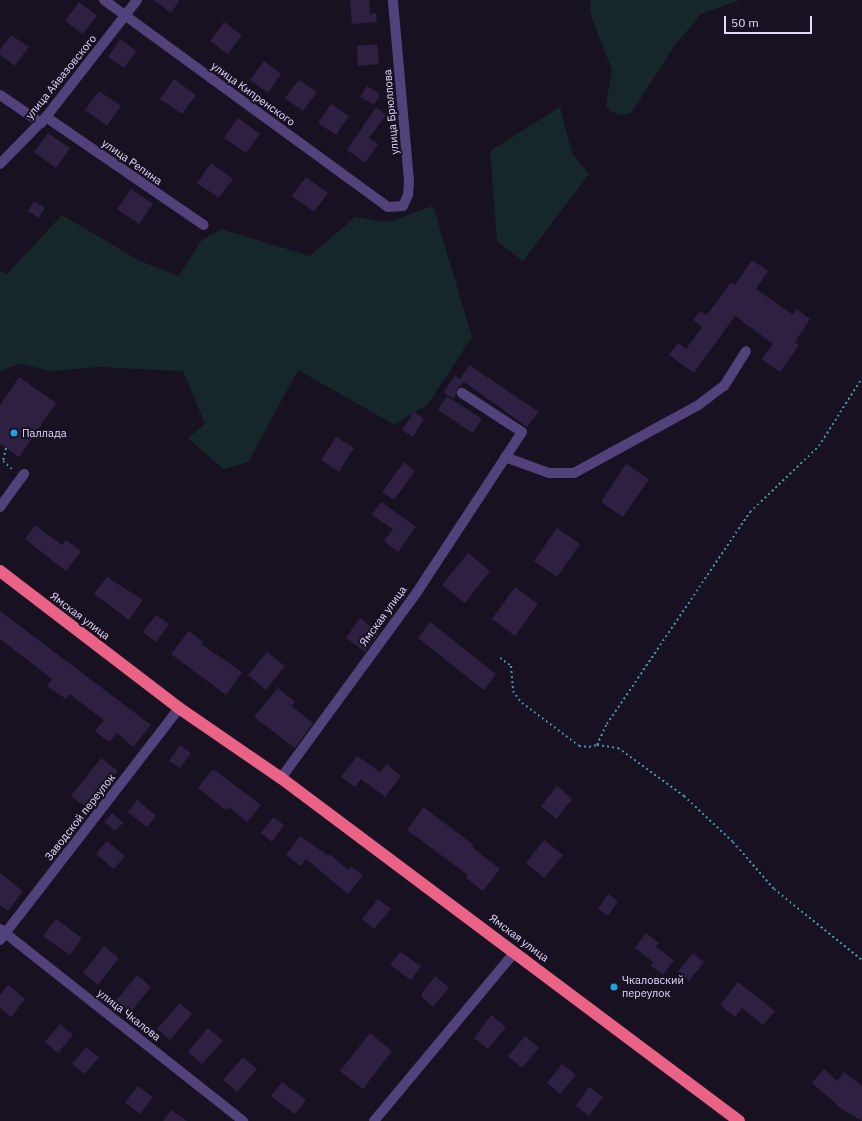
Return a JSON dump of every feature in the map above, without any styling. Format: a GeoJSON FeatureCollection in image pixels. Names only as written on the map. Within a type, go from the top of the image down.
{"type":"FeatureCollection","features":[{"type":"Feature","properties":{"kind":"highway","name":"Ямская улица"},"geometry":{"type":"LineString","coordinates":[[0,571],[179,708],[281,778],[739,1121]]}},
{"type":"Feature","properties":{"kind":"street","name":"улица Кипренского"},"geometry":{"type":"LineString","coordinates":[[104,0],[388,207]]}},
{"type":"Feature","properties":{"kind":"street","name":"улица Айвазовского"},"geometry":{"type":"LineString","coordinates":[[0,164],[44,120],[137,0]]}},
{"type":"Feature","properties":{"kind":"street","name":"улица Брюллова"},"geometry":{"type":"LineString","coordinates":[[388,207],[403,206],[408,195],[409,181],[393,0]]}},
{"type":"Feature","properties":{"kind":"street","name":"улица Репина"},"geometry":{"type":"LineString","coordinates":[[0,95],[44,120],[204,225]]}},
{"type":"Feature","properties":{"kind":"street"},"geometry":{"type":"LineString","coordinates":[[503,461],[550,472],[574,474],[697,406],[724,386],[746,351]]}},
{"type":"Feature","properties":{"kind":"street","name":"Ямская улица"},"geometry":{"type":"LineString","coordinates":[[281,778],[417,592],[522,432],[462,394]]}},
{"type":"Feature","properties":{"kind":"street"},"geometry":{"type":"LineString","coordinates":[[0,506],[23,475]]}},
{"type":"Feature","properties":{"kind":"street","name":"Заводской переулок"},"geometry":{"type":"LineString","coordinates":[[2,934],[179,708]]}},
{"type":"Feature","properties":{"kind":"street","name":"улица Чкалова"},"geometry":{"type":"LineString","coordinates":[[2,934],[243,1121]]}},
{"type":"Feature","properties":{"kind":"street"},"geometry":{"type":"LineString","coordinates":[[374,1121],[515,952]]}},
{"type":"Feature","properties":{"kind":"path"},"geometry":{"type":"LineString","coordinates":[[597,745],[607,724],[750,512],[819,446],[862,378]]}},
{"type":"Feature","properties":{"kind":"path"},"geometry":{"type":"LineString","coordinates":[[6,448],[3,461],[23,475]]}},
{"type":"Feature","properties":{"kind":"path"},"geometry":{"type":"LineString","coordinates":[[500,658],[510,666],[513,691],[522,703],[579,746],[589,747],[597,745],[618,748],[684,796],[733,842],[774,889],[862,960]]}},
{"type":"Feature","properties":{"kind":"shaded area"},"geometry":{"type":"Polygon","coordinates":[[[591,0],[740,0],[701,14],[675,45],[631,113],[621,115],[610,111],[606,105],[612,70],[593,21],[590,9],[591,0]]]}},
{"type":"Feature","properties":{"kind":"shaded area"},"geometry":{"type":"Polygon","coordinates":[[[560,107],[572,153],[589,174],[523,261],[497,241],[490,151],[560,107]]]}},
{"type":"Feature","properties":{"kind":"shaded area"},"geometry":{"type":"Polygon","coordinates":[[[433,206],[472,337],[428,404],[395,425],[298,370],[248,462],[223,469],[188,438],[205,424],[183,371],[99,367],[51,371],[20,364],[0,371],[0,271],[7,274],[62,215],[140,261],[179,276],[201,241],[221,229],[310,256],[355,217],[388,222],[433,206]]]}},
{"type":"Feature","properties":{"kind":"building"},"geometry":{"type":"Polygon","coordinates":[[[154,0],[180,0],[171,13],[154,0]]]}},
{"type":"Feature","properties":{"kind":"building"},"geometry":{"type":"Polygon","coordinates":[[[350,0],[369,0],[370,14],[376,13],[377,22],[352,24],[350,0]]]}},
{"type":"Feature","properties":{"kind":"building"},"geometry":{"type":"Polygon","coordinates":[[[79,2],[97,15],[83,34],[65,21],[79,2]]]}},
{"type":"Feature","properties":{"kind":"building"},"geometry":{"type":"Polygon","coordinates":[[[224,22],[242,35],[228,54],[210,41],[224,22]]]}},
{"type":"Feature","properties":{"kind":"building"},"geometry":{"type":"Polygon","coordinates":[[[11,35],[29,47],[15,66],[0,55],[0,50],[11,35]]]}},
{"type":"Feature","properties":{"kind":"building"},"geometry":{"type":"Polygon","coordinates":[[[120,39],[136,51],[124,68],[108,57],[120,39]]]}},
{"type":"Feature","properties":{"kind":"building"},"geometry":{"type":"Polygon","coordinates":[[[377,44],[379,64],[358,66],[357,46],[377,44]]]}},
{"type":"Feature","properties":{"kind":"building"},"geometry":{"type":"Polygon","coordinates":[[[264,61],[281,74],[268,93],[250,80],[264,61]]]}},
{"type":"Feature","properties":{"kind":"building"},"geometry":{"type":"Polygon","coordinates":[[[174,79],[196,95],[182,114],[160,99],[174,79]]]}},
{"type":"Feature","properties":{"kind":"building"},"geometry":{"type":"Polygon","coordinates":[[[299,80],[317,92],[303,111],[285,98],[299,80]]]}},
{"type":"Feature","properties":{"kind":"building"},"geometry":{"type":"Polygon","coordinates":[[[367,86],[380,94],[374,105],[360,97],[367,86]]]}},
{"type":"Feature","properties":{"kind":"building"},"geometry":{"type":"Polygon","coordinates":[[[99,91],[121,106],[107,126],[85,110],[99,91]]]}},
{"type":"Feature","properties":{"kind":"building"},"geometry":{"type":"Polygon","coordinates":[[[331,104],[349,116],[336,135],[318,123],[331,104]]]}},
{"type":"Feature","properties":{"kind":"building"},"geometry":{"type":"Polygon","coordinates":[[[376,107],[386,115],[369,138],[378,144],[365,163],[347,150],[376,107]]]}},
{"type":"Feature","properties":{"kind":"building"},"geometry":{"type":"Polygon","coordinates":[[[238,118],[260,134],[246,153],[224,138],[238,118]]]}},
{"type":"Feature","properties":{"kind":"building"},"geometry":{"type":"Polygon","coordinates":[[[48,133],[70,148],[56,168],[34,152],[48,133]]]}},
{"type":"Feature","properties":{"kind":"building"},"geometry":{"type":"Polygon","coordinates":[[[211,163],[233,179],[219,198],[197,183],[211,163]]]}},
{"type":"Feature","properties":{"kind":"building"},"geometry":{"type":"Polygon","coordinates":[[[306,177],[328,193],[314,212],[292,196],[306,177]]]}},
{"type":"Feature","properties":{"kind":"building"},"geometry":{"type":"Polygon","coordinates":[[[131,189],[153,204],[139,224],[117,209],[131,189]]]}},
{"type":"Feature","properties":{"kind":"building"},"geometry":{"type":"Polygon","coordinates":[[[34,201],[45,208],[39,218],[28,211],[34,201]]]}},
{"type":"Feature","properties":{"kind":"building"},"geometry":{"type":"Polygon","coordinates":[[[752,260],[768,271],[756,289],[793,315],[796,309],[810,319],[795,342],[799,345],[780,372],[762,359],[773,344],[735,316],[694,373],[669,355],[678,343],[686,349],[702,327],[693,320],[700,311],[707,315],[731,282],[735,285],[752,260]]]}},
{"type":"Feature","properties":{"kind":"building"},"geometry":{"type":"Polygon","coordinates":[[[469,365],[539,412],[527,427],[460,379],[469,365]]]}},
{"type":"Feature","properties":{"kind":"building"},"geometry":{"type":"Polygon","coordinates":[[[455,376],[464,382],[457,389],[454,399],[444,392],[455,376]]]}},
{"type":"Feature","properties":{"kind":"building"},"geometry":{"type":"Polygon","coordinates":[[[19,377],[56,403],[19,457],[0,444],[0,405],[19,377]]]}},
{"type":"Feature","properties":{"kind":"building"},"geometry":{"type":"Polygon","coordinates":[[[447,396],[482,419],[473,433],[438,410],[447,396]]]}},
{"type":"Feature","properties":{"kind":"building"},"geometry":{"type":"Polygon","coordinates":[[[414,412],[424,419],[413,437],[402,430],[414,412]]]}},
{"type":"Feature","properties":{"kind":"building"},"geometry":{"type":"Polygon","coordinates":[[[336,437],[354,448],[339,472],[321,460],[336,437]]]}},
{"type":"Feature","properties":{"kind":"building"},"geometry":{"type":"Polygon","coordinates":[[[404,462],[415,471],[394,500],[382,492],[404,462]]]}},
{"type":"Feature","properties":{"kind":"building"},"geometry":{"type":"Polygon","coordinates":[[[626,464],[649,479],[623,517],[601,502],[626,464]]]}},
{"type":"Feature","properties":{"kind":"building"},"geometry":{"type":"Polygon","coordinates":[[[381,502],[416,527],[398,552],[384,541],[393,529],[372,515],[381,502]]]}},
{"type":"Feature","properties":{"kind":"building"},"geometry":{"type":"Polygon","coordinates":[[[35,525],[62,545],[66,540],[81,551],[66,571],[25,539],[35,525]]]}},
{"type":"Feature","properties":{"kind":"building"},"geometry":{"type":"Polygon","coordinates":[[[557,528],[580,544],[557,577],[534,561],[557,528]]]}},
{"type":"Feature","properties":{"kind":"building"},"geometry":{"type":"Polygon","coordinates":[[[468,553],[490,571],[465,603],[442,585],[468,553]]]}},
{"type":"Feature","properties":{"kind":"building"},"geometry":{"type":"Polygon","coordinates":[[[107,577],[143,600],[129,620],[94,594],[107,577]]]}},
{"type":"Feature","properties":{"kind":"building"},"geometry":{"type":"Polygon","coordinates":[[[515,587],[538,604],[515,636],[492,619],[515,587]]]}},
{"type":"Feature","properties":{"kind":"building"},"geometry":{"type":"Polygon","coordinates":[[[0,611],[151,725],[133,747],[117,733],[109,742],[95,731],[104,720],[69,694],[66,699],[47,686],[52,679],[0,639],[0,611]]]}},
{"type":"Feature","properties":{"kind":"building"},"geometry":{"type":"Polygon","coordinates":[[[156,615],[169,624],[156,642],[143,632],[156,615]]]}},
{"type":"Feature","properties":{"kind":"building"},"geometry":{"type":"Polygon","coordinates":[[[360,618],[379,633],[365,652],[346,638],[360,618]]]}},
{"type":"Feature","properties":{"kind":"building"},"geometry":{"type":"Polygon","coordinates":[[[430,622],[496,674],[484,690],[418,638],[430,622]]]}},
{"type":"Feature","properties":{"kind":"building"},"geometry":{"type":"Polygon","coordinates":[[[189,631],[203,642],[201,644],[242,672],[226,695],[171,654],[189,631]]]}},
{"type":"Feature","properties":{"kind":"building"},"geometry":{"type":"Polygon","coordinates":[[[267,652],[285,666],[266,690],[248,675],[267,652]]]}},
{"type":"Feature","properties":{"kind":"building"},"geometry":{"type":"Polygon","coordinates":[[[278,688],[295,702],[291,706],[313,723],[295,748],[254,717],[278,688]]]}},
{"type":"Feature","properties":{"kind":"building"},"geometry":{"type":"Polygon","coordinates":[[[180,745],[191,753],[180,768],[169,761],[180,745]]]}},
{"type":"Feature","properties":{"kind":"building"},"geometry":{"type":"Polygon","coordinates":[[[357,756],[380,772],[387,764],[401,776],[385,797],[361,779],[355,787],[341,777],[357,756]]]}},
{"type":"Feature","properties":{"kind":"building"},"geometry":{"type":"Polygon","coordinates":[[[101,758],[118,771],[89,810],[71,796],[101,758]]]}},
{"type":"Feature","properties":{"kind":"building"},"geometry":{"type":"Polygon","coordinates":[[[213,769],[261,805],[247,822],[229,807],[226,810],[198,788],[213,769]]]}},
{"type":"Feature","properties":{"kind":"building"},"geometry":{"type":"Polygon","coordinates":[[[557,786],[572,799],[556,819],[541,806],[557,786]]]}},
{"type":"Feature","properties":{"kind":"building"},"geometry":{"type":"Polygon","coordinates":[[[137,800],[156,816],[147,827],[128,812],[137,800]]]}},
{"type":"Feature","properties":{"kind":"building"},"geometry":{"type":"Polygon","coordinates":[[[423,807],[474,845],[472,847],[500,869],[483,891],[466,878],[468,875],[407,830],[423,807]]]}},
{"type":"Feature","properties":{"kind":"building"},"geometry":{"type":"Polygon","coordinates":[[[112,813],[123,823],[115,831],[104,822],[112,813]]]}},
{"type":"Feature","properties":{"kind":"building"},"geometry":{"type":"Polygon","coordinates":[[[273,817],[284,825],[272,842],[261,833],[273,817]]]}},
{"type":"Feature","properties":{"kind":"building"},"geometry":{"type":"Polygon","coordinates":[[[300,836],[329,856],[330,854],[348,870],[351,866],[363,875],[348,894],[306,859],[301,866],[286,855],[300,836]]]}},
{"type":"Feature","properties":{"kind":"building"},"geometry":{"type":"Polygon","coordinates":[[[544,840],[563,855],[544,878],[526,863],[544,840]]]}},
{"type":"Feature","properties":{"kind":"building"},"geometry":{"type":"Polygon","coordinates":[[[107,841],[125,856],[114,869],[96,854],[107,841]]]}},
{"type":"Feature","properties":{"kind":"building"},"geometry":{"type":"Polygon","coordinates":[[[0,873],[23,891],[8,911],[0,906],[0,873]]]}},
{"type":"Feature","properties":{"kind":"building"},"geometry":{"type":"Polygon","coordinates":[[[608,894],[618,901],[608,916],[598,909],[608,894]]]}},
{"type":"Feature","properties":{"kind":"building"},"geometry":{"type":"Polygon","coordinates":[[[378,899],[391,909],[374,929],[362,919],[378,899]]]}},
{"type":"Feature","properties":{"kind":"building"},"geometry":{"type":"Polygon","coordinates":[[[56,919],[82,938],[70,955],[43,936],[56,919]]]}},
{"type":"Feature","properties":{"kind":"building"},"geometry":{"type":"Polygon","coordinates":[[[646,933],[659,943],[656,947],[674,960],[663,975],[651,966],[653,962],[635,948],[646,933]]]}},
{"type":"Feature","properties":{"kind":"building"},"geometry":{"type":"Polygon","coordinates":[[[104,946],[119,958],[98,985],[83,973],[104,946]]]}},
{"type":"Feature","properties":{"kind":"building"},"geometry":{"type":"Polygon","coordinates":[[[400,952],[421,966],[411,980],[390,965],[400,952]]]}},
{"type":"Feature","properties":{"kind":"building"},"geometry":{"type":"Polygon","coordinates":[[[693,953],[704,962],[689,981],[678,971],[693,953]]]}},
{"type":"Feature","properties":{"kind":"building"},"geometry":{"type":"Polygon","coordinates":[[[137,975],[151,987],[130,1013],[115,1002],[137,975]]]}},
{"type":"Feature","properties":{"kind":"building"},"geometry":{"type":"Polygon","coordinates":[[[435,976],[449,988],[433,1007],[422,997],[422,993],[435,976]]]}},
{"type":"Feature","properties":{"kind":"building"},"geometry":{"type":"Polygon","coordinates":[[[738,982],[775,1011],[763,1025],[742,1008],[735,1017],[720,1005],[738,982]]]}},
{"type":"Feature","properties":{"kind":"building"},"geometry":{"type":"Polygon","coordinates":[[[8,985],[25,999],[11,1017],[0,1008],[0,995],[8,985]]]}},
{"type":"Feature","properties":{"kind":"building"},"geometry":{"type":"Polygon","coordinates":[[[180,1003],[192,1014],[170,1040],[157,1029],[180,1003]]]}},
{"type":"Feature","properties":{"kind":"building"},"geometry":{"type":"Polygon","coordinates":[[[491,1015],[506,1027],[488,1049],[474,1038],[491,1015]]]}},
{"type":"Feature","properties":{"kind":"building"},"geometry":{"type":"Polygon","coordinates":[[[60,1024],[73,1035],[58,1053],[45,1042],[60,1024]]]}},
{"type":"Feature","properties":{"kind":"building"},"geometry":{"type":"Polygon","coordinates":[[[208,1028],[223,1041],[202,1064],[188,1052],[208,1028]]]}},
{"type":"Feature","properties":{"kind":"building"},"geometry":{"type":"Polygon","coordinates":[[[370,1033],[392,1051],[363,1089],[340,1071],[370,1033]]]}},
{"type":"Feature","properties":{"kind":"building"},"geometry":{"type":"Polygon","coordinates":[[[525,1036],[539,1048],[522,1068],[508,1056],[525,1036]]]}},
{"type":"Feature","properties":{"kind":"building"},"geometry":{"type":"Polygon","coordinates":[[[86,1047],[99,1057],[85,1074],[72,1064],[86,1047]]]}},
{"type":"Feature","properties":{"kind":"building"},"geometry":{"type":"Polygon","coordinates":[[[243,1057],[257,1069],[237,1092],[223,1080],[243,1057]]]}},
{"type":"Feature","properties":{"kind":"building"},"geometry":{"type":"Polygon","coordinates":[[[562,1064],[576,1075],[560,1094],[547,1083],[562,1064]]]}},
{"type":"Feature","properties":{"kind":"building"},"geometry":{"type":"Polygon","coordinates":[[[824,1069],[837,1081],[844,1072],[862,1086],[862,1121],[843,1110],[812,1083],[824,1069]]]}},
{"type":"Feature","properties":{"kind":"building"},"geometry":{"type":"Polygon","coordinates":[[[282,1082],[306,1100],[295,1114],[271,1096],[282,1082]]]}},
{"type":"Feature","properties":{"kind":"building"},"geometry":{"type":"Polygon","coordinates":[[[138,1086],[153,1097],[140,1114],[125,1102],[138,1086]]]}},
{"type":"Feature","properties":{"kind":"building"},"geometry":{"type":"Polygon","coordinates":[[[589,1087],[603,1097],[589,1116],[576,1106],[589,1087]]]}},
{"type":"Feature","properties":{"kind":"building"},"geometry":{"type":"Polygon","coordinates":[[[171,1110],[187,1121],[163,1121],[171,1110]]]}},
{"type":"Feature","properties":{"kind":"place","name":"Паллада"},"geometry":{"type":"Point","coordinates":[14,433]}},
{"type":"Feature","properties":{"kind":"place","name":"Чкаловский переулок"},"geometry":{"type":"Point","coordinates":[614,987]}}]}
